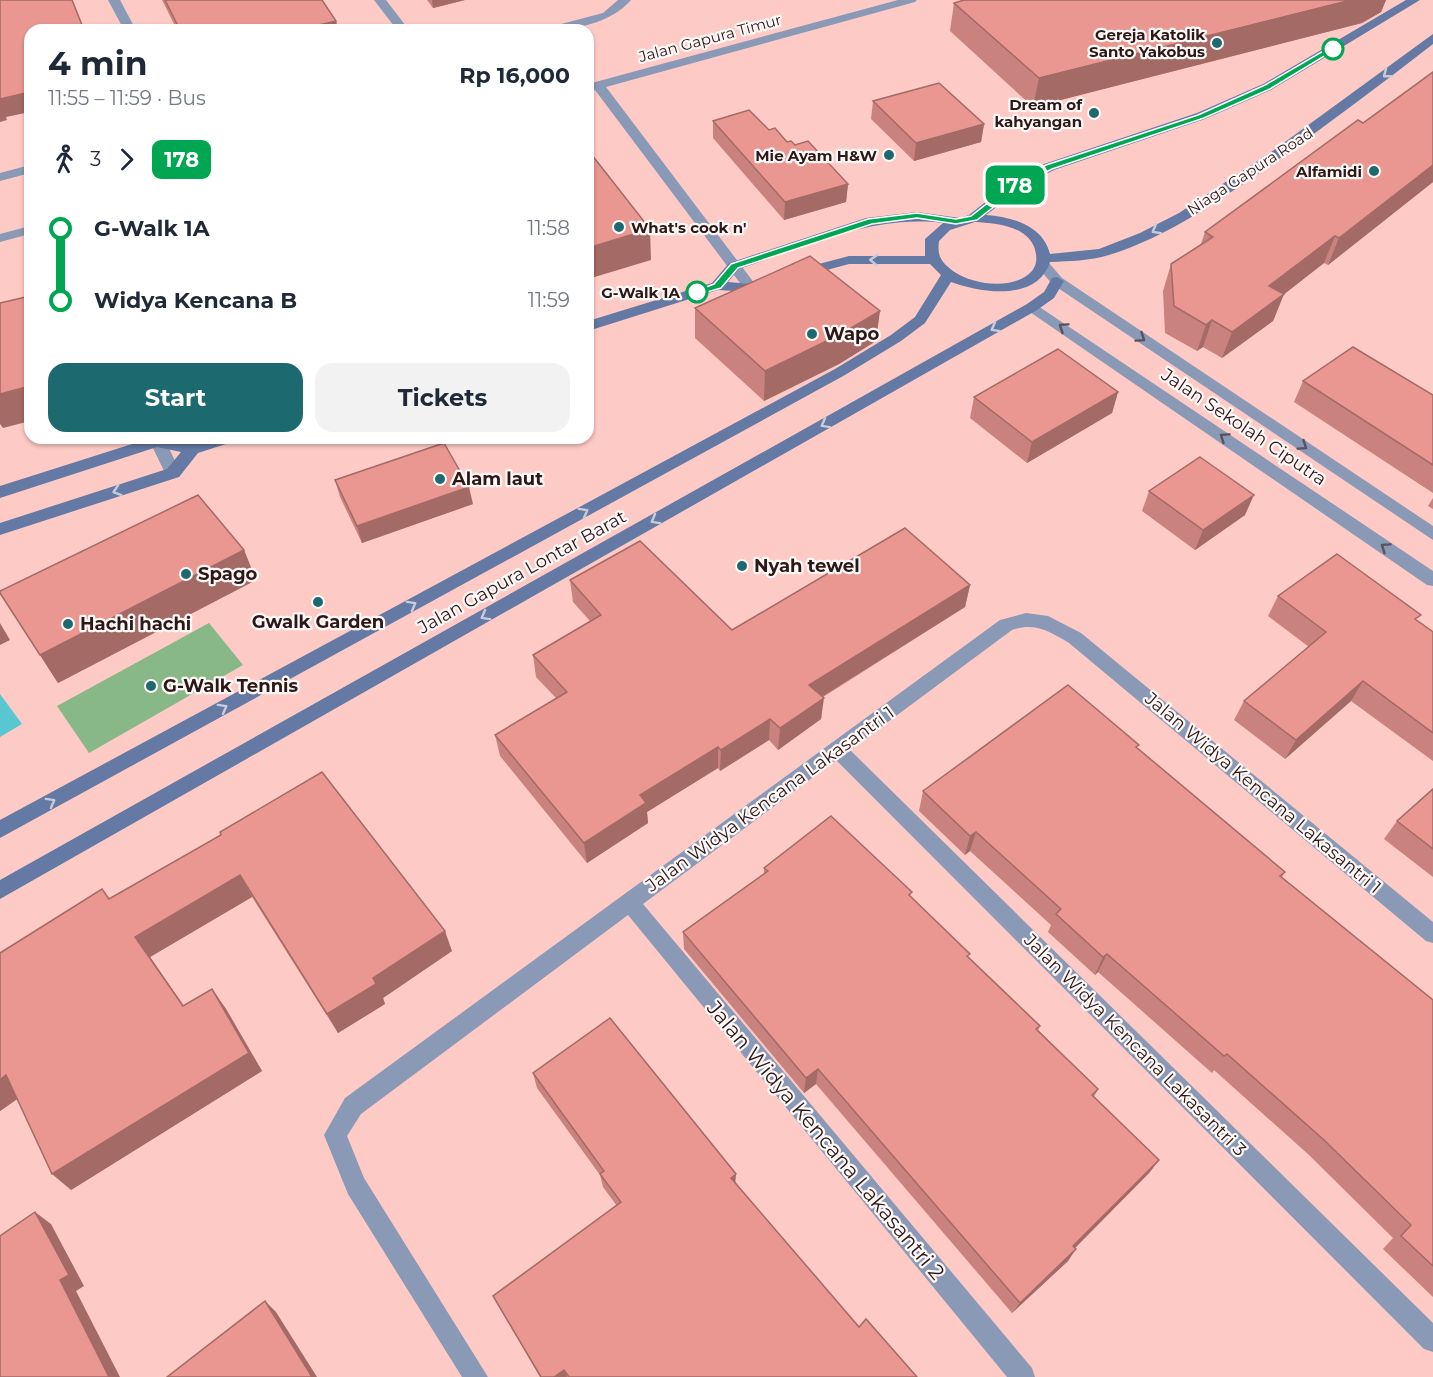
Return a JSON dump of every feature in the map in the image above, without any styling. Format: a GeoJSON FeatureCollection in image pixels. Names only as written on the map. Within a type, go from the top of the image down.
{"type":"FeatureCollection","features":[{"type":"Feature","properties":{"kind":"street"},"geometry":{"type":"LineString","coordinates":[[114,0],[127,24]]}},
{"type":"Feature","properties":{"kind":"street"},"geometry":{"type":"LineString","coordinates":[[380,0],[398,24]]}},
{"type":"Feature","properties":{"kind":"street"},"geometry":{"type":"LineString","coordinates":[[573,24],[607,15],[625,0]]}},
{"type":"Feature","properties":{"kind":"street","name":"Jalan Gapura Timur"},"geometry":{"type":"LineString","coordinates":[[594,87],[911,0]]}},
{"type":"Feature","properties":{"kind":"street"},"geometry":{"type":"LineString","coordinates":[[974,218],[1021,181],[1049,167],[1201,116],[1267,87],[1414,0]]}},
{"type":"Feature","properties":{"kind":"street","name":"Niaga Gapura Road"},"geometry":{"type":"LineString","coordinates":[[1044,262],[1112,249],[1141,239],[1209,201],[1335,114],[1433,38]]}},
{"type":"Feature","properties":{"kind":"street"},"geometry":{"type":"LineString","coordinates":[[594,88],[751,288]]}},
{"type":"Feature","properties":{"kind":"street"},"geometry":{"type":"LineString","coordinates":[[0,177],[24,171]]}},
{"type":"Feature","properties":{"kind":"street"},"geometry":{"type":"LineString","coordinates":[[717,286],[734,266],[871,221],[890,217],[917,216],[956,221],[974,218],[1008,222],[1023,229],[1035,237],[1043,247],[1044,262],[1037,275],[1011,287],[978,287],[948,276],[932,260],[931,241],[936,233],[956,221]]}},
{"type":"Feature","properties":{"kind":"street"},"geometry":{"type":"LineString","coordinates":[[0,238],[24,232]]}},
{"type":"Feature","properties":{"kind":"street"},"geometry":{"type":"LineString","coordinates":[[594,324],[717,286],[751,288],[849,260],[932,260]]}},
{"type":"Feature","properties":{"kind":"street","name":"Jalan Sekolah Ciputra"},"geometry":{"type":"LineString","coordinates":[[1044,262],[1058,281],[1433,534]]}},
{"type":"Feature","properties":{"kind":"street","name":"Jalan Gapura Lontar Barat"},"geometry":{"type":"LineString","coordinates":[[0,830],[840,372],[896,338],[920,320],[948,276]]}},
{"type":"Feature","properties":{"kind":"street","name":"Jalan Gapura Lontar Barat"},"geometry":{"type":"LineString","coordinates":[[0,890],[1032,306],[1049,295],[1058,281]]}},
{"type":"Feature","properties":{"kind":"street","name":"Jalan Sekolah Ciputra"},"geometry":{"type":"LineString","coordinates":[[1032,306],[1433,580]]}},
{"type":"Feature","properties":{"kind":"street"},"geometry":{"type":"LineString","coordinates":[[0,492],[144,444]]}},
{"type":"Feature","properties":{"kind":"street"},"geometry":{"type":"LineString","coordinates":[[158,444],[173,473]]}},
{"type":"Feature","properties":{"kind":"street"},"geometry":{"type":"LineString","coordinates":[[172,444],[192,449],[207,444]]}},
{"type":"Feature","properties":{"kind":"street"},"geometry":{"type":"LineString","coordinates":[[0,529],[173,473],[192,449]]}},
{"type":"Feature","properties":{"kind":"street","name":"Jalan Widya Kencana Lakasantri 1"},"geometry":{"type":"LineString","coordinates":[[476,1377],[356,1186],[335,1135],[353,1106],[1006,625],[1020,619],[1035,618],[1075,638],[1433,934]]}},
{"type":"Feature","properties":{"kind":"street","name":"Jalan Widya Kencana Lakasantri 3"},"geometry":{"type":"LineString","coordinates":[[837,749],[1433,1340]]}},
{"type":"Feature","properties":{"kind":"street","name":"Jalan Widya Kencana Lakasantri 2"},"geometry":{"type":"LineString","coordinates":[[629,902],[1023,1377]]}},
{"type":"Feature","properties":{"kind":"green space","name":"G-Walk Tennis"},"geometry":{"type":"Polygon","coordinates":[[[209,623],[243,665],[89,753],[57,706],[209,623]]]}},
{"type":"Feature","properties":{"kind":"water"},"geometry":{"type":"Polygon","coordinates":[[[0,694],[22,724],[0,737],[0,694]]]}},
{"type":"Feature","properties":{"kind":"building"},"geometry":{"type":"Polygon","coordinates":[[[0,0],[72,0],[82,24],[24,24],[24,93],[0,99],[0,0]]]}},
{"type":"Feature","properties":{"kind":"building"},"geometry":{"type":"Polygon","coordinates":[[[165,0],[322,0],[336,21],[323,24],[177,24],[165,0]]]}},
{"type":"Feature","properties":{"kind":"building"},"geometry":{"type":"Polygon","coordinates":[[[964,0],[1351,0],[1039,78],[954,3],[964,0]]]}},
{"type":"Feature","properties":{"kind":"building"},"geometry":{"type":"Polygon","coordinates":[[[1433,72],[1433,165],[1339,238],[1335,236],[1269,286],[1284,294],[1232,332],[1212,320],[1206,325],[1174,306],[1171,264],[1213,237],[1205,232],[1358,120],[1363,123],[1433,72]]]}},
{"type":"Feature","properties":{"kind":"building"},"geometry":{"type":"Polygon","coordinates":[[[939,83],[984,124],[916,143],[873,101],[939,83]]]}},
{"type":"Feature","properties":{"kind":"building"},"geometry":{"type":"Polygon","coordinates":[[[749,110],[769,130],[775,128],[787,142],[791,141],[795,145],[808,141],[848,184],[785,202],[713,121],[749,110]]]}},
{"type":"Feature","properties":{"kind":"building"},"geometry":{"type":"Polygon","coordinates":[[[594,158],[650,229],[594,246],[594,158]]]}},
{"type":"Feature","properties":{"kind":"building"},"geometry":{"type":"Polygon","coordinates":[[[810,256],[880,311],[841,334],[765,371],[695,308],[810,256]]]}},
{"type":"Feature","properties":{"kind":"building"},"geometry":{"type":"Polygon","coordinates":[[[24,297],[24,388],[0,394],[0,303],[24,297]]]}},
{"type":"Feature","properties":{"kind":"building"},"geometry":{"type":"Polygon","coordinates":[[[1353,347],[1433,395],[1433,465],[1303,381],[1353,347]]]}},
{"type":"Feature","properties":{"kind":"building"},"geometry":{"type":"Polygon","coordinates":[[[1058,349],[1118,392],[1032,442],[974,397],[1058,349]]]}},
{"type":"Feature","properties":{"kind":"building"},"geometry":{"type":"Polygon","coordinates":[[[445,444],[469,487],[357,526],[335,480],[445,444]]]}},
{"type":"Feature","properties":{"kind":"building"},"geometry":{"type":"Polygon","coordinates":[[[1200,457],[1254,495],[1203,530],[1149,491],[1200,457]]]}},
{"type":"Feature","properties":{"kind":"building"},"geometry":{"type":"Polygon","coordinates":[[[198,495],[244,550],[40,655],[0,591],[198,495]]]}},
{"type":"Feature","properties":{"kind":"building"},"geometry":{"type":"Polygon","coordinates":[[[905,528],[970,585],[809,685],[824,698],[780,728],[770,719],[721,750],[718,747],[640,795],[646,803],[584,843],[495,735],[567,692],[533,655],[601,615],[570,580],[640,541],[732,630],[905,528]]]}},
{"type":"Feature","properties":{"kind":"building"},"geometry":{"type":"Polygon","coordinates":[[[1337,554],[1421,615],[1415,619],[1433,632],[1433,733],[1363,681],[1296,740],[1244,701],[1326,632],[1278,596],[1337,554]]]}},
{"type":"Feature","properties":{"kind":"building"},"geometry":{"type":"Polygon","coordinates":[[[1068,685],[1139,745],[1136,747],[1285,872],[1280,876],[1433,1000],[1433,1266],[1401,1236],[1411,1225],[1324,1140],[1227,1054],[1224,1056],[1107,954],[1103,957],[1056,914],[1061,909],[976,832],[970,836],[923,791],[1068,685]]]}},
{"type":"Feature","properties":{"kind":"building"},"geometry":{"type":"Polygon","coordinates":[[[322,772],[445,931],[373,978],[376,984],[327,1014],[240,875],[135,937],[183,1006],[212,989],[249,1053],[52,1174],[6,1075],[0,1080],[0,953],[102,889],[109,899],[221,835],[220,832],[322,772]]]}},
{"type":"Feature","properties":{"kind":"building"},"geometry":{"type":"Polygon","coordinates":[[[1433,789],[1433,849],[1397,821],[1433,789]]]}},
{"type":"Feature","properties":{"kind":"building"},"geometry":{"type":"Polygon","coordinates":[[[831,816],[912,892],[909,895],[970,954],[967,956],[1040,1026],[1036,1029],[1098,1089],[1092,1095],[1159,1160],[1073,1246],[1076,1249],[1020,1303],[818,1069],[806,1078],[683,932],[768,871],[764,868],[831,816]]]}},
{"type":"Feature","properties":{"kind":"building"},"geometry":{"type":"Polygon","coordinates":[[[610,1018],[736,1174],[731,1178],[859,1327],[866,1319],[917,1377],[569,1377],[564,1370],[554,1377],[541,1377],[493,1296],[621,1202],[600,1174],[604,1171],[533,1073],[610,1018]]]}},
{"type":"Feature","properties":{"kind":"building"},"geometry":{"type":"Polygon","coordinates":[[[35,1212],[69,1275],[60,1280],[109,1377],[0,1377],[0,1236],[35,1212]]]}},
{"type":"Feature","properties":{"kind":"building"},"geometry":{"type":"Polygon","coordinates":[[[265,1301],[312,1377],[167,1377],[265,1301]]]}},
{"type":"Feature","properties":{"kind":"bus line","name":"178"},"geometry":{"type":"LineString","coordinates":[[697,292],[717,286],[734,266],[871,221],[902,216],[956,221],[974,218],[1021,181],[1049,167],[1201,116],[1267,87],[1333,49]]}},
{"type":"Feature","properties":{"kind":"place","name":"Gereja Katolik Santo Yakobus"},"geometry":{"type":"Point","coordinates":[1217,43]}},
{"type":"Feature","properties":{"kind":"place","name":"Dream of kahyangan"},"geometry":{"type":"Point","coordinates":[1094,113]}},
{"type":"Feature","properties":{"kind":"place","name":"Mie Ayam H&W"},"geometry":{"type":"Point","coordinates":[889,155]}},
{"type":"Feature","properties":{"kind":"place","name":"Alfamidi"},"geometry":{"type":"Point","coordinates":[1374,171]}},
{"type":"Feature","properties":{"kind":"place","name":"What's cook n'"},"geometry":{"type":"Point","coordinates":[619,227]}},
{"type":"Feature","properties":{"kind":"place","name":"G-Walk 1A"},"geometry":{"type":"Point","coordinates":[697,292]}},
{"type":"Feature","properties":{"kind":"place","name":"Wapo"},"geometry":{"type":"Point","coordinates":[812,334]}},
{"type":"Feature","properties":{"kind":"place","name":"Alam laut"},"geometry":{"type":"Point","coordinates":[440,479]}},
{"type":"Feature","properties":{"kind":"place","name":"Nyah tewel"},"geometry":{"type":"Point","coordinates":[742,566]}},
{"type":"Feature","properties":{"kind":"place","name":"Spago"},"geometry":{"type":"Point","coordinates":[186,574]}},
{"type":"Feature","properties":{"kind":"place","name":"Gwalk Garden"},"geometry":{"type":"Point","coordinates":[318,602]}},
{"type":"Feature","properties":{"kind":"place","name":"Hachi hachi"},"geometry":{"type":"Point","coordinates":[68,624]}},
{"type":"Feature","properties":{"kind":"place","name":"G-Walk Tennis"},"geometry":{"type":"Point","coordinates":[151,686]}}]}
